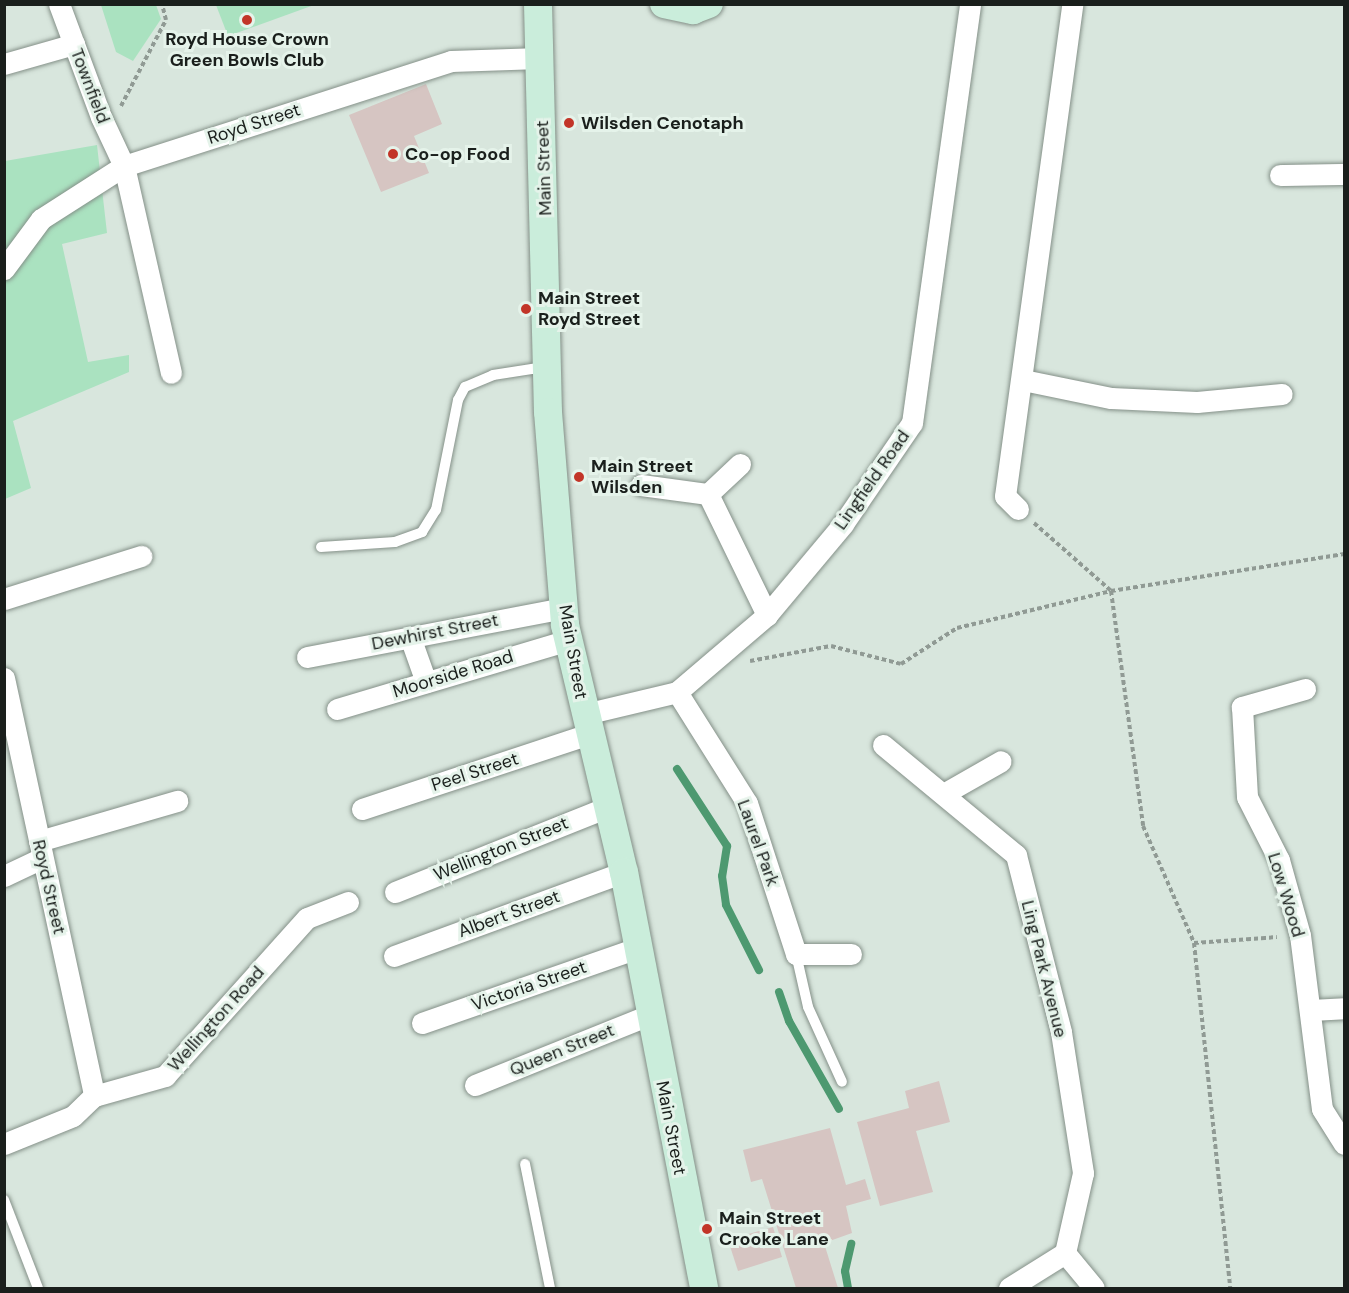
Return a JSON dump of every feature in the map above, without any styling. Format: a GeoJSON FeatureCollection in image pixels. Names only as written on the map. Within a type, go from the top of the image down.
{"type":"FeatureCollection","features":[{"type":"Feature","properties":{"kind":"street","name":"Townfield"},"geometry":{"type":"LineString","coordinates":[[59,4],[101,117],[124,166],[171,373]]}},
{"type":"Feature","properties":{"kind":"street","name":"Main Street"},"geometry":{"type":"LineString","coordinates":[[538,4],[548,366],[564,608],[587,724],[624,872],[701,1288]]}},
{"type":"Feature","properties":{"kind":"street"},"geometry":{"type":"LineString","coordinates":[[664,4],[693,10],[709,4]]}},
{"type":"Feature","properties":{"kind":"street","name":"Lingfield Road"},"geometry":{"type":"LineString","coordinates":[[587,724],[677,692],[767,615],[843,524],[912,423],[970,4]]}},
{"type":"Feature","properties":{"kind":"street"},"geometry":{"type":"LineString","coordinates":[[1018,509],[1005,495],[1023,380],[1072,4]]}},
{"type":"Feature","properties":{"kind":"street"},"geometry":{"type":"LineString","coordinates":[[4,64],[74,44]]}},
{"type":"Feature","properties":{"kind":"street","name":"Royd Street"},"geometry":{"type":"LineString","coordinates":[[4,269],[41,219],[124,166],[451,61],[540,58]]}},
{"type":"Feature","properties":{"kind":"street"},"geometry":{"type":"LineString","coordinates":[[1280,176],[1344,174]]}},
{"type":"Feature","properties":{"kind":"street"},"geometry":{"type":"LineString","coordinates":[[1023,380],[1111,398],[1197,402],[1282,394]]}},
{"type":"Feature","properties":{"kind":"street"},"geometry":{"type":"LineString","coordinates":[[708,494],[740,464]]}},
{"type":"Feature","properties":{"kind":"street"},"geometry":{"type":"LineString","coordinates":[[641,485],[708,494]]}},
{"type":"Feature","properties":{"kind":"street"},"geometry":{"type":"LineString","coordinates":[[708,494],[767,615]]}},
{"type":"Feature","properties":{"kind":"street"},"geometry":{"type":"LineString","coordinates":[[4,598],[141,556]]}},
{"type":"Feature","properties":{"kind":"street","name":"Dewhirst Street"},"geometry":{"type":"LineString","coordinates":[[307,657],[564,608]]}},
{"type":"Feature","properties":{"kind":"street"},"geometry":{"type":"LineString","coordinates":[[410,637],[426,682]]}},
{"type":"Feature","properties":{"kind":"street","name":"Moorside Road"},"geometry":{"type":"LineString","coordinates":[[337,709],[569,640]]}},
{"type":"Feature","properties":{"kind":"street","name":"Royd Street"},"geometry":{"type":"LineString","coordinates":[[4,678],[94,1096]]}},
{"type":"Feature","properties":{"kind":"street","name":"Low Wood"},"geometry":{"type":"LineString","coordinates":[[1305,690],[1242,707],[1246,797],[1279,860],[1300,935],[1322,1109],[1344,1144]]}},
{"type":"Feature","properties":{"kind":"street","name":"Laurel Park"},"geometry":{"type":"LineString","coordinates":[[677,692],[747,803],[796,954]]}},
{"type":"Feature","properties":{"kind":"street","name":"Peel Street"},"geometry":{"type":"LineString","coordinates":[[362,809],[587,724]]}},
{"type":"Feature","properties":{"kind":"street","name":"Ling Park Avenue"},"geometry":{"type":"LineString","coordinates":[[883,745],[945,793],[1016,855],[1061,1032],[1083,1173],[1065,1253]]}},
{"type":"Feature","properties":{"kind":"street"},"geometry":{"type":"LineString","coordinates":[[945,793],[1001,761]]}},
{"type":"Feature","properties":{"kind":"street"},"geometry":{"type":"LineString","coordinates":[[4,876],[40,850],[177,801]]}},
{"type":"Feature","properties":{"kind":"street","name":"Wellington Street"},"geometry":{"type":"LineString","coordinates":[[395,891],[608,807]]}},
{"type":"Feature","properties":{"kind":"street","name":"Albert Street"},"geometry":{"type":"LineString","coordinates":[[394,956],[624,872]]}},
{"type":"Feature","properties":{"kind":"street","name":"Wellington Road"},"geometry":{"type":"LineString","coordinates":[[4,1144],[73,1116],[94,1096],[165,1076],[307,918],[348,902]]}},
{"type":"Feature","properties":{"kind":"street","name":"Victoria Street"},"geometry":{"type":"LineString","coordinates":[[422,1023],[637,948]]}},
{"type":"Feature","properties":{"kind":"street"},"geometry":{"type":"LineString","coordinates":[[796,954],[851,954]]}},
{"type":"Feature","properties":{"kind":"street"},"geometry":{"type":"LineString","coordinates":[[1311,1010],[1344,1008]]}},
{"type":"Feature","properties":{"kind":"street","name":"Queen Street"},"geometry":{"type":"LineString","coordinates":[[475,1085],[649,1015]]}},
{"type":"Feature","properties":{"kind":"street"},"geometry":{"type":"LineString","coordinates":[[1009,1288],[1065,1253],[1094,1288]]}},
{"type":"Feature","properties":{"kind":"lane"},"geometry":{"type":"LineString","coordinates":[[321,547],[395,542],[422,532],[436,510],[458,400],[465,387],[493,375],[548,366]]}},
{"type":"Feature","properties":{"kind":"lane"},"geometry":{"type":"LineString","coordinates":[[796,954],[808,1006],[842,1082]]}},
{"type":"Feature","properties":{"kind":"lane"},"geometry":{"type":"LineString","coordinates":[[525,1164],[550,1288]]}},
{"type":"Feature","properties":{"kind":"lane"},"geometry":{"type":"LineString","coordinates":[[4,1200],[38,1288]]}},
{"type":"Feature","properties":{"kind":"path"},"geometry":{"type":"LineString","coordinates":[[101,117],[121,105],[166,20],[162,4]]}},
{"type":"Feature","properties":{"kind":"path"},"geometry":{"type":"LineString","coordinates":[[1018,509],[1112,591],[1143,826],[1194,943],[1230,1288]]}},
{"type":"Feature","properties":{"kind":"path"},"geometry":{"type":"LineString","coordinates":[[740,665],[831,646],[902,664],[957,627],[1112,591],[1344,554]]}},
{"type":"Feature","properties":{"kind":"path"},"geometry":{"type":"LineString","coordinates":[[1194,943],[1300,935]]}},
{"type":"Feature","properties":{"kind":"green space","name":"Royd House Crown Green Bowls Club"},"geometry":{"type":"Polygon","coordinates":[[[216,4],[314,5],[228,36],[216,4]]]}},
{"type":"Feature","properties":{"kind":"green space"},"geometry":{"type":"Polygon","coordinates":[[[101,5],[156,5],[161,19],[133,61],[116,52],[101,5]]]}},
{"type":"Feature","properties":{"kind":"green space"},"geometry":{"type":"Polygon","coordinates":[[[97,145],[107,233],[62,244],[88,362],[129,355],[129,372],[13,421],[31,488],[5,499],[5,161],[97,145]]]}},
{"type":"Feature","properties":{"kind":"building","name":"Co-op Food"},"geometry":{"type":"Polygon","coordinates":[[[426,84],[442,124],[414,136],[429,173],[381,192],[349,115],[426,84]]]}},
{"type":"Feature","properties":{"kind":"building"},"geometry":{"type":"Polygon","coordinates":[[[939,1081],[950,1122],[916,1131],[933,1192],[880,1206],[857,1122],[909,1108],[905,1091],[939,1081]]]}},
{"type":"Feature","properties":{"kind":"building"},"geometry":{"type":"Polygon","coordinates":[[[830,1128],[846,1185],[865,1179],[871,1199],[846,1206],[852,1233],[824,1243],[838,1288],[796,1288],[762,1179],[751,1182],[743,1150],[830,1128]]]}},
{"type":"Feature","properties":{"kind":"building"},"geometry":{"type":"Polygon","coordinates":[[[773,1227],[782,1257],[738,1271],[728,1240],[773,1227]]]}},
{"type":"Feature","properties":{"kind":"waterway"},"geometry":{"type":"LineString","coordinates":[[677,769],[727,846],[722,876],[726,905],[759,970]]}},
{"type":"Feature","properties":{"kind":"waterway"},"geometry":{"type":"LineString","coordinates":[[779,992],[789,1021],[839,1109]]}},
{"type":"Feature","properties":{"kind":"waterway"},"geometry":{"type":"LineString","coordinates":[[848,1288],[845,1271],[851,1244]]}},
{"type":"Feature","properties":{"kind":"place","name":"Royd House Crown Green Bowls Club"},"geometry":{"type":"Point","coordinates":[247,20]}},
{"type":"Feature","properties":{"kind":"place","name":"Wilsden Cenotaph"},"geometry":{"type":"Point","coordinates":[569,123]}},
{"type":"Feature","properties":{"kind":"place","name":"Co-op Food"},"geometry":{"type":"Point","coordinates":[393,154]}},
{"type":"Feature","properties":{"kind":"place","name":"Main Street Royd Street"},"geometry":{"type":"Point","coordinates":[526,309]}},
{"type":"Feature","properties":{"kind":"place","name":"Main Street Wilsden"},"geometry":{"type":"Point","coordinates":[579,477]}},
{"type":"Feature","properties":{"kind":"place","name":"Main Street Crooke Lane"},"geometry":{"type":"Point","coordinates":[707,1229]}}]}
